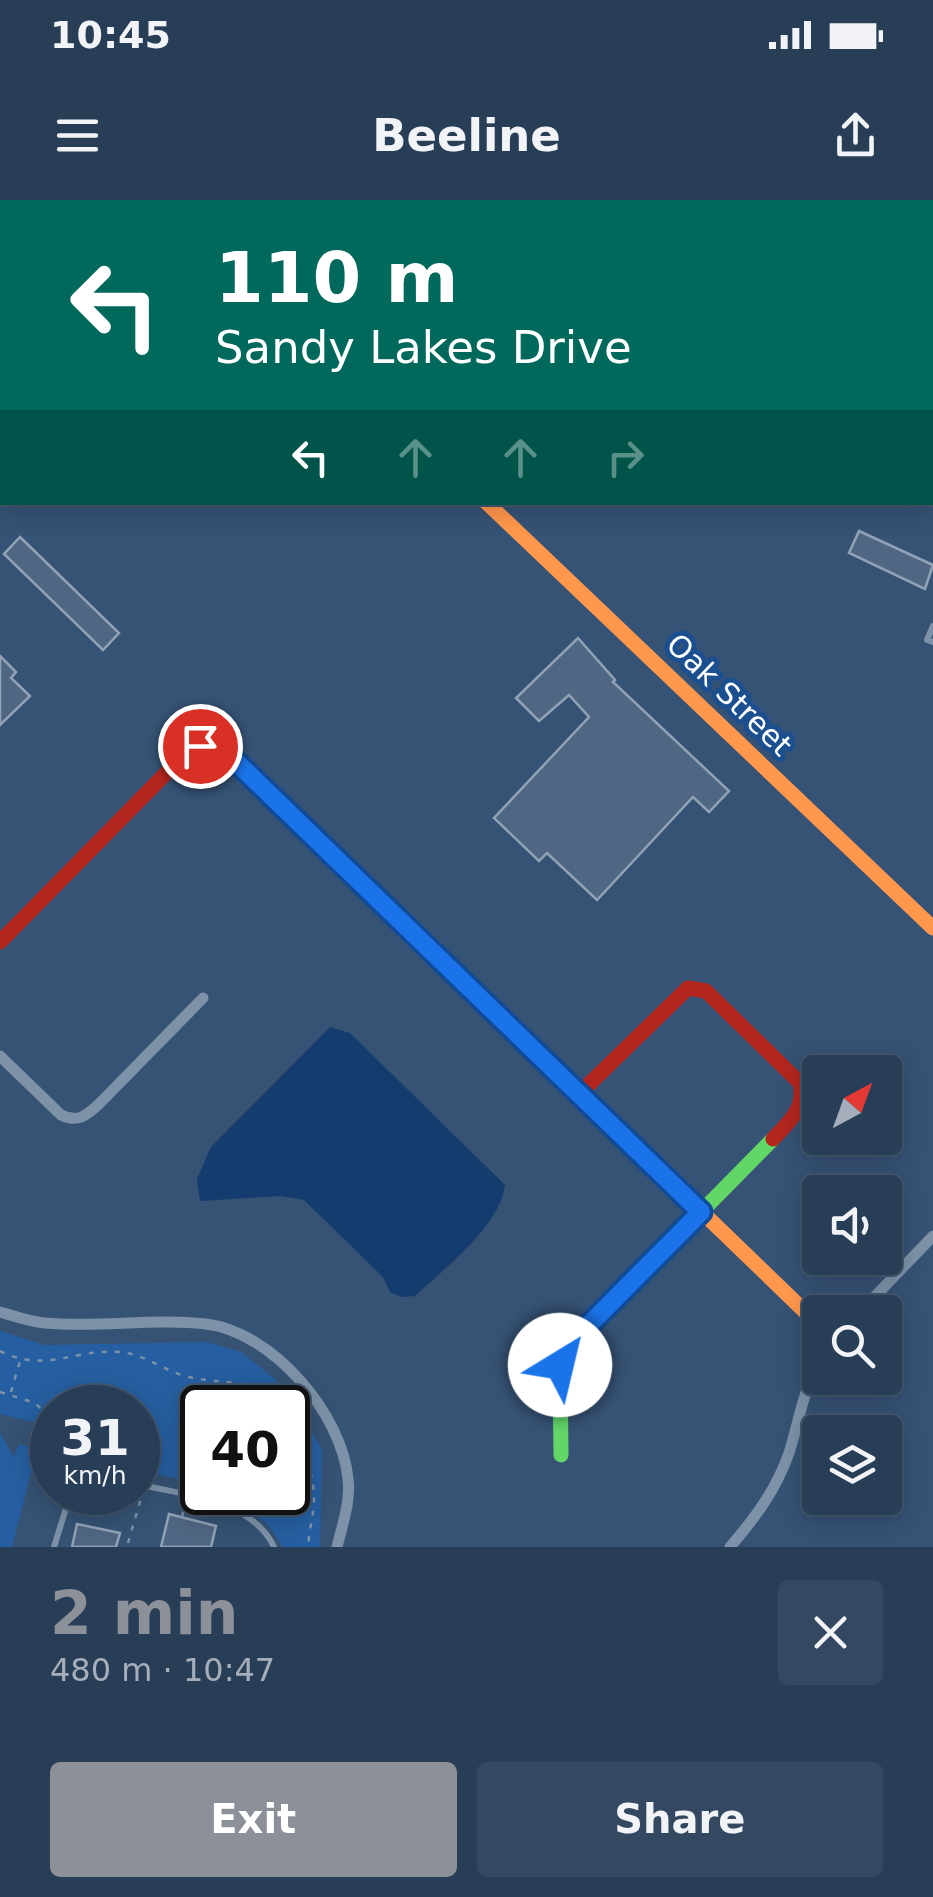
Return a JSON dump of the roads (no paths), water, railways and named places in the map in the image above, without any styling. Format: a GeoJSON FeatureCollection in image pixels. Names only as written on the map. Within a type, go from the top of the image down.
{"type":"FeatureCollection","features":[{"type":"Feature","properties":{"kind":"street","name":"Oak Street"},"geometry":{"type":"LineString","coordinates":[[489,505],[933,928]]}},
{"type":"Feature","properties":{"kind":"street"},"geometry":{"type":"LineString","coordinates":[[0,942],[181,758],[200,746],[215,746],[228,754],[802,1309]]}},
{"type":"Feature","properties":{"kind":"street"},"geometry":{"type":"LineString","coordinates":[[561,1455],[562,1356],[789,1122],[803,1102],[804,1092],[800,1083],[717,1000],[697,988],[681,991],[578,1095]]}},
{"type":"Feature","properties":{"kind":"street"},"geometry":{"type":"LineString","coordinates":[[0,1056],[61,1115],[80,1119],[203,998]]}},
{"type":"Feature","properties":{"kind":"street"},"geometry":{"type":"LineString","coordinates":[[876,1295],[933,1236]]}},
{"type":"Feature","properties":{"kind":"street"},"geometry":{"type":"LineString","coordinates":[[0,1312],[42,1323],[208,1324],[249,1336],[287,1366],[315,1399],[339,1443],[349,1480],[337,1547]]}},
{"type":"Feature","properties":{"kind":"street"},"geometry":{"type":"LineString","coordinates":[[730,1547],[764,1508],[788,1456],[806,1395]]}},
{"type":"Feature","properties":{"kind":"lane"},"geometry":{"type":"LineString","coordinates":[[933,626],[927,640],[933,642]]}},
{"type":"Feature","properties":{"kind":"lane"},"geometry":{"type":"LineString","coordinates":[[160,1490],[244,1513],[269,1535],[274,1547]]}},
{"type":"Feature","properties":{"kind":"lane"},"geometry":{"type":"LineString","coordinates":[[54,1547],[64,1515]]}}]}
